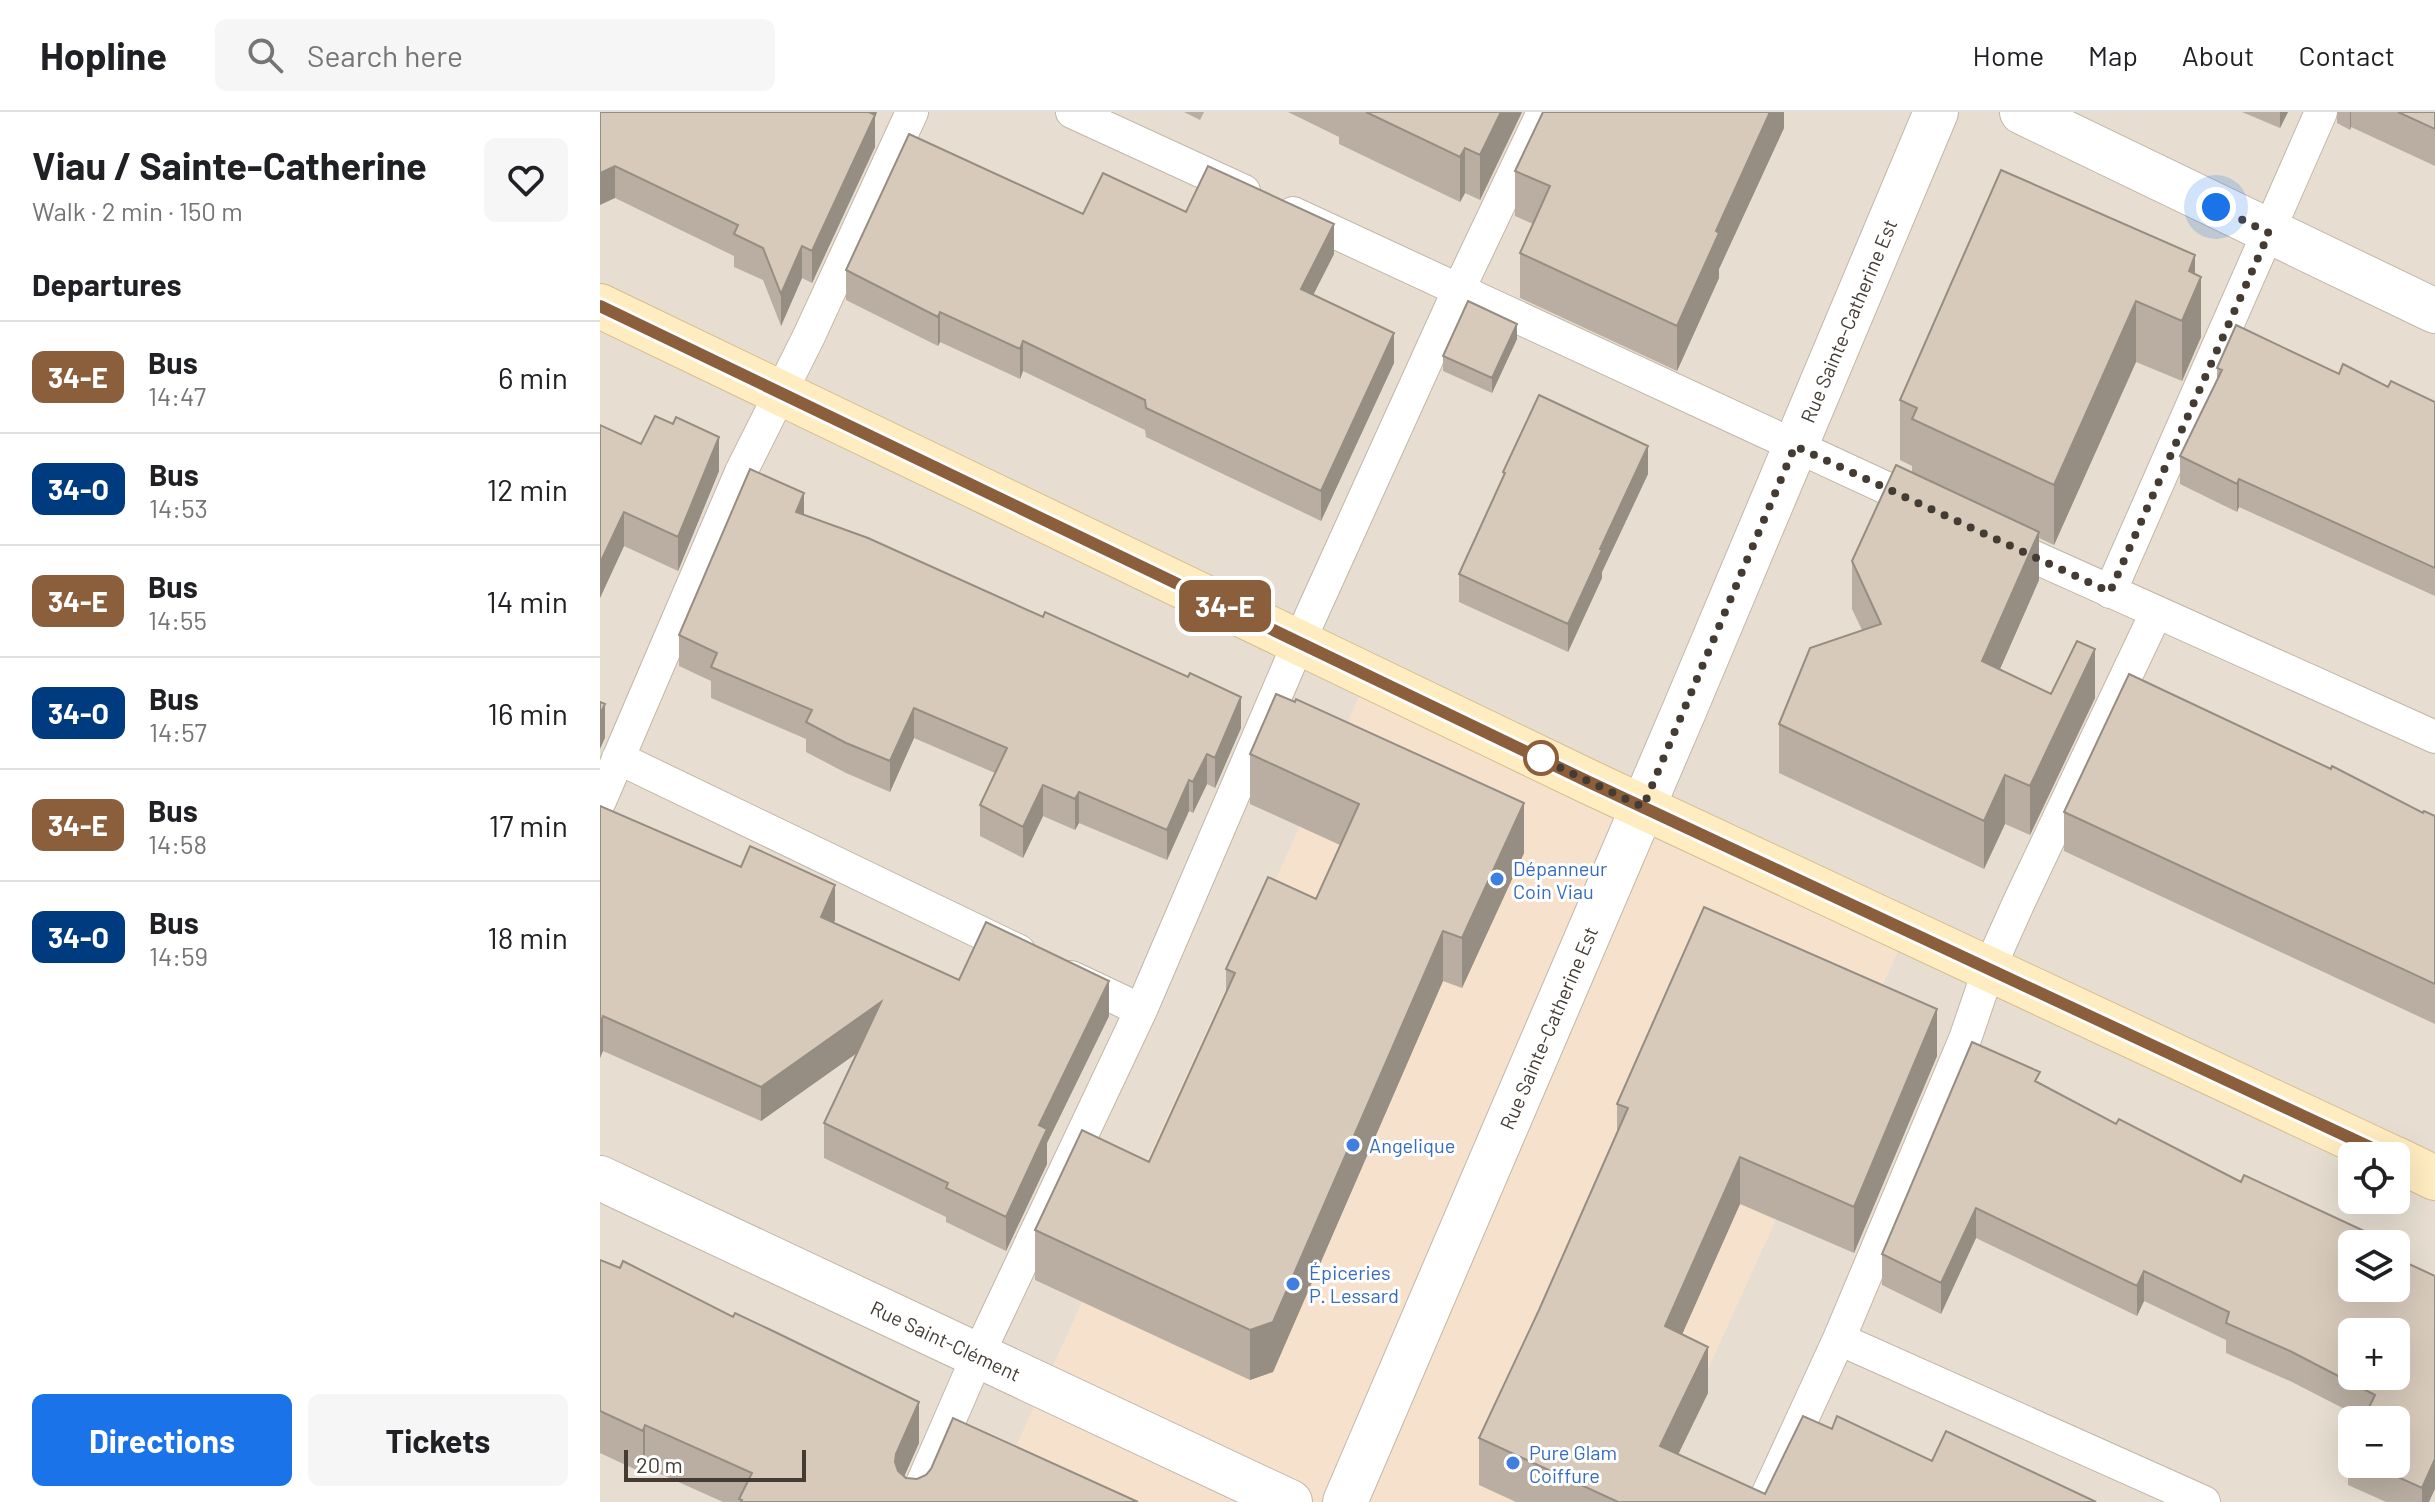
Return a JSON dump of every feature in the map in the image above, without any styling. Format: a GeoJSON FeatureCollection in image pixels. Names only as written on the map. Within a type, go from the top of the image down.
{"type":"FeatureCollection","features":[{"type":"Feature","properties":{"kind":"main road"},"geometry":{"type":"LineString","coordinates":[[600,306],[1643,807],[2359,1142]]}},
{"type":"Feature","properties":{"kind":"main road"},"geometry":{"type":"LineString","coordinates":[[2410,1166],[2435,1178]]}},
{"type":"Feature","properties":{"kind":"street","name":"Rue Sainte-Catherine Est"},"geometry":{"type":"LineString","coordinates":[[1345,1502],[1936,112]]}},
{"type":"Feature","properties":{"kind":"street"},"geometry":{"type":"LineString","coordinates":[[2022,112],[2435,311]]}},
{"type":"Feature","properties":{"kind":"street","name":"Rue Saint-Clément"},"geometry":{"type":"LineString","coordinates":[[600,1178],[1290,1502]]}},
{"type":"Feature","properties":{"kind":"lane"},"geometry":{"type":"LineString","coordinates":[[600,801],[741,472],[782,394],[912,112]]}},
{"type":"Feature","properties":{"kind":"lane"},"geometry":{"type":"LineString","coordinates":[[1072,112],[2110,592],[2435,737]]}},
{"type":"Feature","properties":{"kind":"lane"},"geometry":{"type":"LineString","coordinates":[[914,1502],[978,1355],[1141,1010],[1299,642],[1543,112]]}},
{"type":"Feature","properties":{"kind":"lane"},"geometry":{"type":"LineString","coordinates":[[2110,592],[2321,112]]}},
{"type":"Feature","properties":{"kind":"lane"},"geometry":{"type":"LineString","coordinates":[[1764,1502],[1839,1339],[1965,1039],[1989,969],[2156,613]]}},
{"type":"Feature","properties":{"kind":"lane"},"geometry":{"type":"LineString","coordinates":[[618,758],[1141,1010]]}},
{"type":"Feature","properties":{"kind":"lane"},"geometry":{"type":"LineString","coordinates":[[1839,1339],[2204,1502]]}},
{"type":"Feature","properties":{"kind":"shaded area"},"geometry":{"type":"Polygon","coordinates":[[[600,112],[2435,112],[2435,1502],[1647,1502],[1907,931],[600,312],[600,112]]]}},
{"type":"Feature","properties":{"kind":"shaded area"},"geometry":{"type":"Polygon","coordinates":[[[600,329],[1369,676],[991,1502],[600,1502],[600,329]]]}},
{"type":"Feature","properties":{"kind":"shaded area"},"geometry":{"type":"Polygon","coordinates":[[[1369,676],[1907,931],[1647,1502],[991,1502],[1369,676]]]}},
{"type":"Feature","properties":{"kind":"building"},"geometry":{"type":"Polygon","coordinates":[[[600,112],[869,112],[875,115],[812,251],[802,246],[781,294],[763,248],[734,234],[738,225],[615,166],[600,173],[600,112]]]}},
{"type":"Feature","properties":{"kind":"building"},"geometry":{"type":"Polygon","coordinates":[[[1366,112],[1501,112],[1480,155],[1465,148],[1460,157],[1366,112]]]}},
{"type":"Feature","properties":{"kind":"building"},"geometry":{"type":"Polygon","coordinates":[[[1543,112],[1770,112],[1677,326],[1520,253],[1550,186],[1515,171],[1543,112]]]}},
{"type":"Feature","properties":{"kind":"building"},"geometry":{"type":"Polygon","coordinates":[[[2398,112],[2435,112],[2435,129],[2398,112]]]}},
{"type":"Feature","properties":{"kind":"building"},"geometry":{"type":"Polygon","coordinates":[[[909,134],[1083,214],[1103,173],[1186,212],[1208,166],[1334,224],[1301,289],[1394,333],[1321,491],[1146,408],[1145,400],[1023,341],[1020,349],[940,312],[938,317],[846,270],[909,134]]]}},
{"type":"Feature","properties":{"kind":"building"},"geometry":{"type":"Polygon","coordinates":[[[2001,170],[2195,255],[2189,271],[2201,277],[2182,321],[2136,301],[2054,485],[1912,419],[1917,408],[1900,400],[2001,170]]]}},
{"type":"Feature","properties":{"kind":"building"},"geometry":{"type":"Polygon","coordinates":[[[1468,301],[1517,324],[1492,378],[1443,356],[1468,301]]]}},
{"type":"Feature","properties":{"kind":"building"},"geometry":{"type":"Polygon","coordinates":[[[2236,325],[2339,374],[2343,364],[2388,387],[2391,381],[2435,402],[2435,568],[2239,479],[2237,484],[2180,456],[2222,370],[2217,368],[2236,325]]]}},
{"type":"Feature","properties":{"kind":"building"},"geometry":{"type":"Polygon","coordinates":[[[1539,395],[1648,446],[1568,624],[1459,574],[1539,395]]]}},
{"type":"Feature","properties":{"kind":"building"},"geometry":{"type":"Polygon","coordinates":[[[655,416],[673,424],[676,417],[719,437],[678,537],[624,512],[600,563],[600,425],[641,444],[655,416]]]}},
{"type":"Feature","properties":{"kind":"building"},"geometry":{"type":"Polygon","coordinates":[[[1896,465],[2039,532],[1982,661],[2051,694],[2077,641],[2095,649],[2030,786],[2005,775],[1984,821],[1779,724],[1810,648],[1881,624],[1852,561],[1896,465]]]}},
{"type":"Feature","properties":{"kind":"building"},"geometry":{"type":"Polygon","coordinates":[[[750,469],[804,493],[796,512],[868,538],[1043,617],[1045,612],[1188,677],[1190,673],[1241,697],[1215,758],[1207,754],[1193,782],[1189,780],[1167,830],[1079,792],[1075,799],[1043,785],[1023,827],[980,805],[1007,748],[914,708],[890,761],[806,722],[812,710],[711,667],[717,653],[679,635],[750,469]]]}},
{"type":"Feature","properties":{"kind":"building"},"geometry":{"type":"Polygon","coordinates":[[[2129,674],[2435,816],[2435,984],[2064,812],[2129,674]]]}},
{"type":"Feature","properties":{"kind":"building"},"geometry":{"type":"Polygon","coordinates":[[[1276,694],[1295,702],[1296,699],[1524,803],[1462,938],[1443,931],[1273,1322],[1250,1330],[1035,1230],[1082,1130],[1149,1162],[1235,973],[1226,969],[1268,877],[1316,899],[1359,804],[1250,754],[1276,694]]]}},
{"type":"Feature","properties":{"kind":"building"},"geometry":{"type":"Polygon","coordinates":[[[600,806],[741,867],[750,846],[835,885],[821,917],[959,980],[986,922],[1109,981],[1039,1125],[1047,1129],[1006,1217],[946,1188],[948,1183],[824,1123],[881,1002],[761,1087],[603,1016],[600,1024],[600,806]]]}},
{"type":"Feature","properties":{"kind":"building"},"geometry":{"type":"Polygon","coordinates":[[[1704,907],[1937,1009],[1854,1207],[1740,1157],[1665,1326],[1708,1347],[1660,1446],[1765,1494],[1803,1416],[1832,1429],[1837,1416],[1932,1461],[1946,1431],[2096,1502],[1618,1502],[1479,1438],[1628,1108],[1617,1104],[1704,907]]]}},
{"type":"Feature","properties":{"kind":"building"},"geometry":{"type":"Polygon","coordinates":[[[1972,1042],[2040,1072],[2035,1081],[2116,1124],[2119,1119],[2241,1182],[2244,1175],[2362,1230],[2338,1230],[2338,1302],[2410,1302],[2410,1264],[2435,1276],[2435,1459],[2422,1488],[2400,1478],[2410,1478],[2410,1406],[2370,1406],[2375,1395],[2365,1390],[2410,1390],[2410,1318],[2338,1318],[2338,1376],[2226,1323],[2229,1312],[2144,1271],[2137,1286],[1976,1208],[1941,1283],[1882,1254],[1972,1042]]]}},
{"type":"Feature","properties":{"kind":"building"},"geometry":{"type":"Polygon","coordinates":[[[600,1260],[620,1268],[623,1261],[733,1317],[735,1313],[919,1402],[896,1454],[898,1471],[906,1478],[917,1479],[931,1469],[953,1418],[1138,1502],[741,1502],[739,1499],[752,1473],[645,1425],[643,1431],[600,1411],[600,1260]]]}},
{"type":"Feature","properties":{"kind":"bus line","name":"34-E"},"geometry":{"type":"LineString","coordinates":[[600,306],[1589,782],[2359,1142]]}},
{"type":"Feature","properties":{"kind":"place","name":"Dépanneur Coin Viau"},"geometry":{"type":"Point","coordinates":[1497,879]}},
{"type":"Feature","properties":{"kind":"place","name":"Angelique"},"geometry":{"type":"Point","coordinates":[1353,1145]}},
{"type":"Feature","properties":{"kind":"place","name":"Épiceries P. Lessard"},"geometry":{"type":"Point","coordinates":[1293,1284]}},
{"type":"Feature","properties":{"kind":"place","name":"Pure Glam Coiffure"},"geometry":{"type":"Point","coordinates":[1513,1463]}},
{"type":"Feature","properties":{"kind":"route"},"geometry":{"type":"LineString","coordinates":[[1541,758],[1531,754],[1643,807],[1795,446],[2110,592],[2269,233],[2216,207]]}}]}
